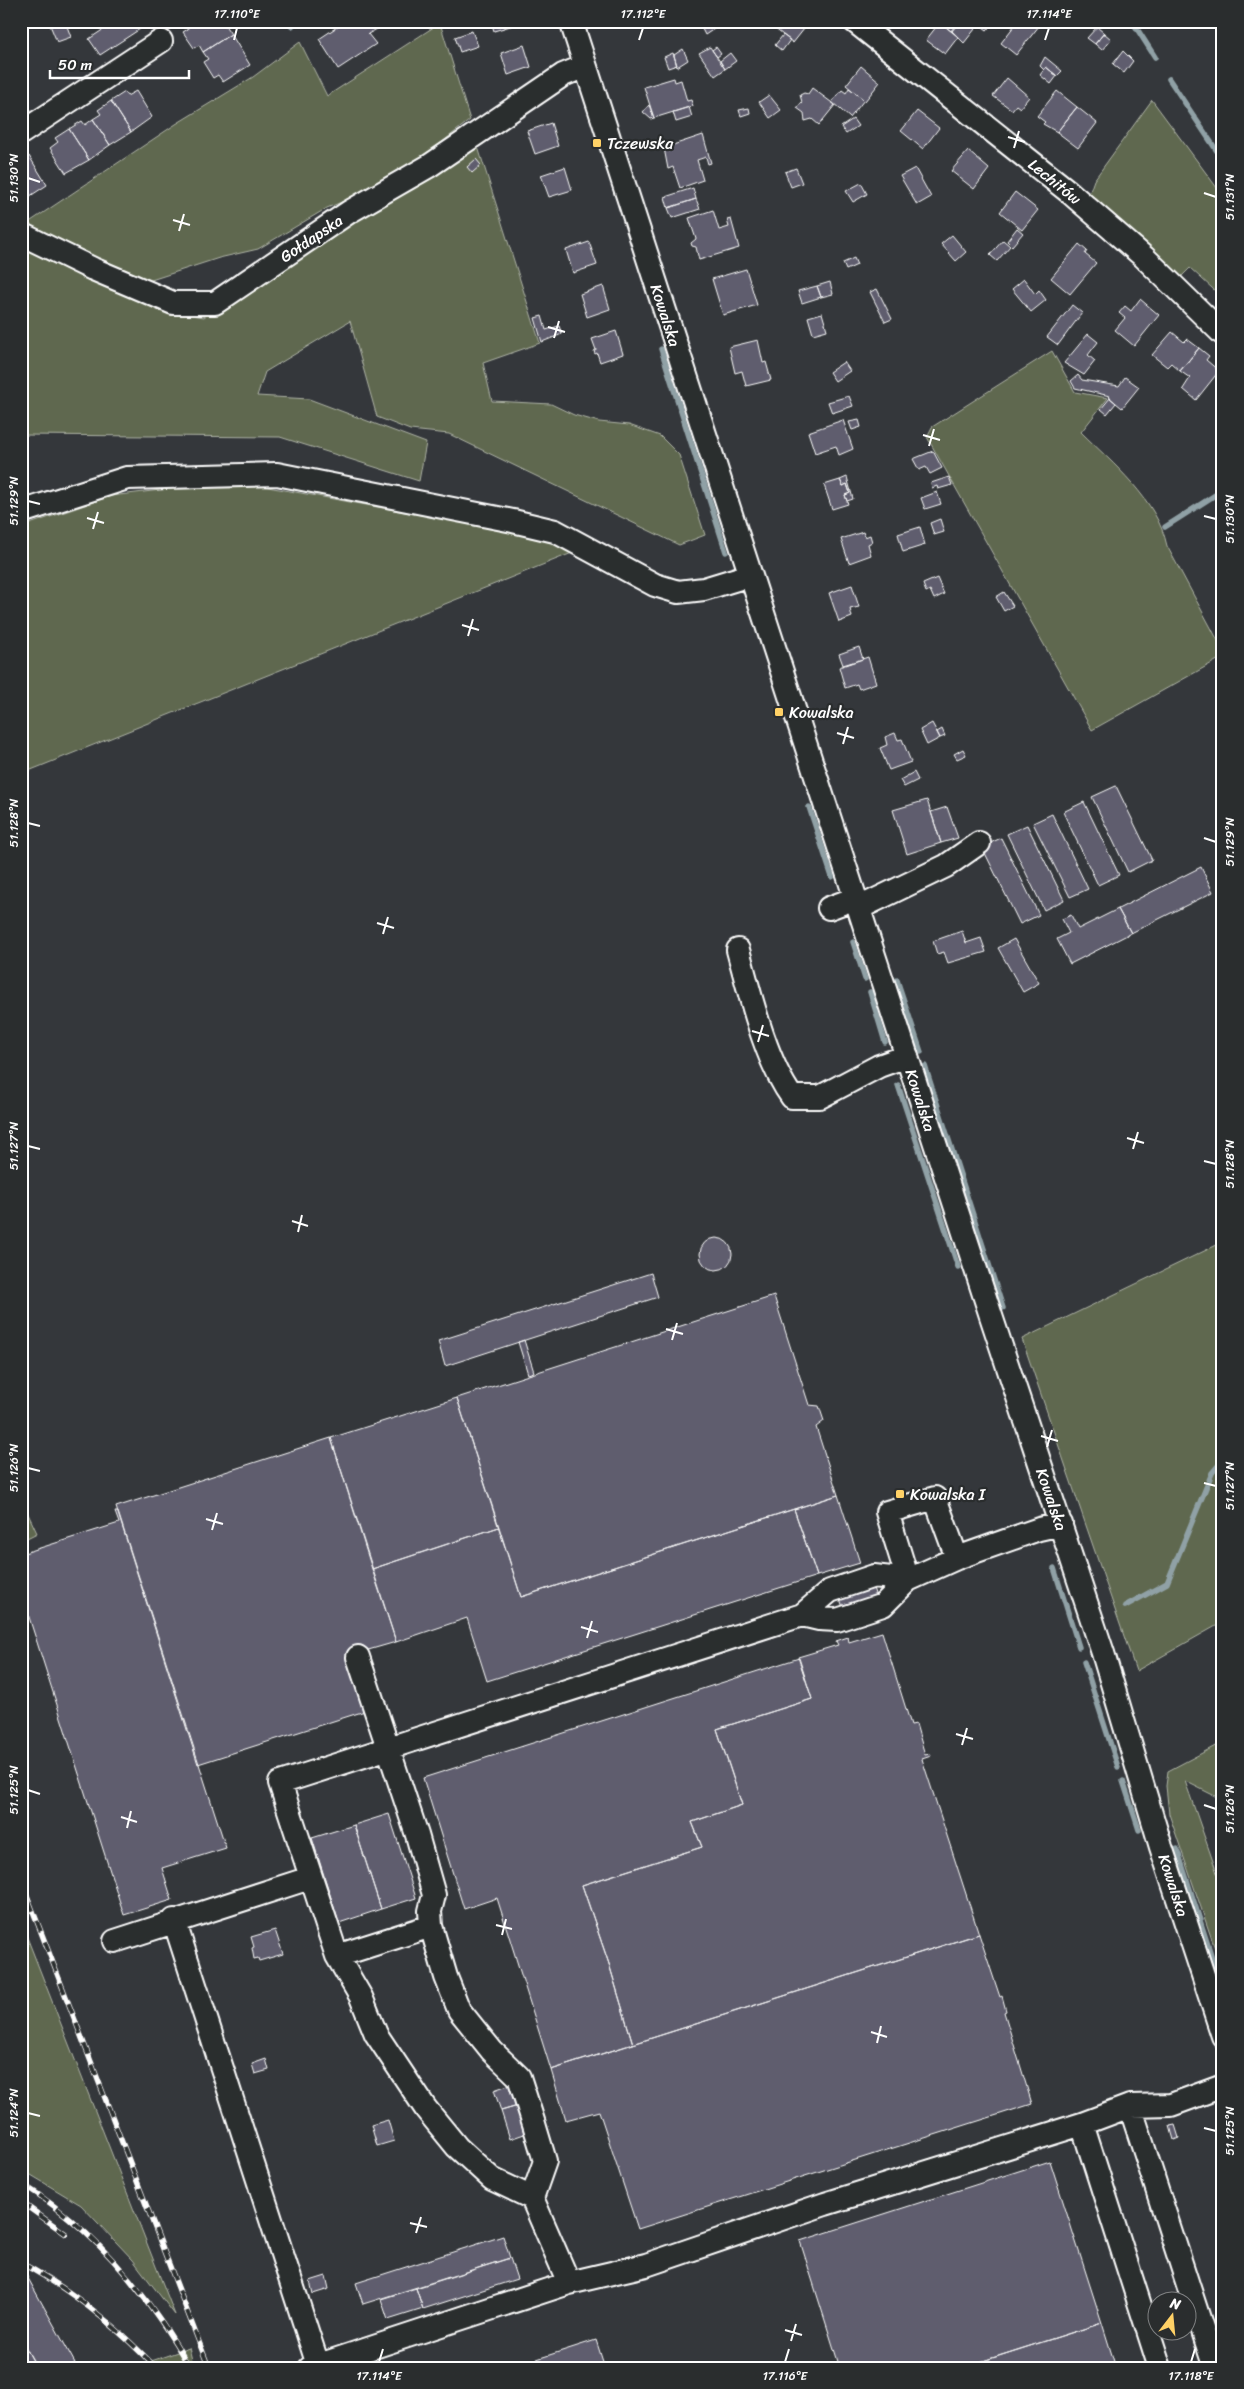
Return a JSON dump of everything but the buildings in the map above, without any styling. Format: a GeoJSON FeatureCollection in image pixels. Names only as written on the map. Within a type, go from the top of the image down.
{"type":"FeatureCollection","features":[{"type":"Feature","properties":{"kind":"street","name":"Kowalska"},"geometry":{"type":"LineString","coordinates":[[571,21],[991,1316],[1103,1653],[1161,1847],[1223,2036]]}},
{"type":"Feature","properties":{"kind":"street","name":"Lechitów"},"geometry":{"type":"LineString","coordinates":[[854,21],[1068,191],[1144,257],[1223,334]]}},
{"type":"Feature","properties":{"kind":"street"},"geometry":{"type":"LineString","coordinates":[[21,133],[161,41]]}},
{"type":"Feature","properties":{"kind":"street","name":"Gołdapska"},"geometry":{"type":"LineString","coordinates":[[21,234],[93,269],[173,303],[215,303],[349,212],[429,166],[563,75],[585,66]]}},
{"type":"Feature","properties":{"kind":"street"},"geometry":{"type":"LineString","coordinates":[[21,512],[127,478],[277,474],[555,531],[655,585],[678,592],[704,589],[750,575]]}},
{"type":"Feature","properties":{"kind":"street"},"geometry":{"type":"LineString","coordinates":[[829,908],[857,903],[946,866],[978,843]]}},
{"type":"Feature","properties":{"kind":"street"},"geometry":{"type":"LineString","coordinates":[[738,950],[762,1031],[784,1086],[792,1097],[820,1097],[879,1066],[907,1056]]}},
{"type":"Feature","properties":{"kind":"street"},"geometry":{"type":"LineString","coordinates":[[908,1580],[886,1512],[935,1498],[957,1558]]}},
{"type":"Feature","properties":{"kind":"street"},"geometry":{"type":"LineString","coordinates":[[802,1615],[819,1619],[837,1620],[883,1605],[908,1580],[957,1558],[1039,1529],[1061,1524]]}},
{"type":"Feature","properties":{"kind":"street"},"geometry":{"type":"LineString","coordinates":[[569,2283],[532,2198],[492,2179],[457,2147],[426,2109],[376,2034],[361,1997],[337,1956],[280,1783],[802,1615],[830,1591],[874,1576],[908,1580]]}},
{"type":"Feature","properties":{"kind":"street"},"geometry":{"type":"LineString","coordinates":[[358,1657],[434,1895],[430,1911],[431,1926],[446,1977],[459,2010],[492,2051],[519,2077],[545,2161],[532,2198]]}},
{"type":"Feature","properties":{"kind":"street"},"geometry":{"type":"LineString","coordinates":[[115,1941],[174,1920],[310,1878]]}},
{"type":"Feature","properties":{"kind":"street"},"geometry":{"type":"LineString","coordinates":[[174,1920],[314,2366],[569,2283],[646,2265],[825,2204],[1082,2124],[1130,2106],[1171,2105],[1223,2086]]}},
{"type":"Feature","properties":{"kind":"street"},"geometry":{"type":"LineString","coordinates":[[337,1956],[431,1926]]}},
{"type":"Feature","properties":{"kind":"street"},"geometry":{"type":"LineString","coordinates":[[1130,2106],[1215,2368]]}},
{"type":"Feature","properties":{"kind":"street"},"geometry":{"type":"LineString","coordinates":[[1082,2124],[1160,2368]]}},
{"type":"Feature","properties":{"kind":"green space"},"geometry":{"type":"Polygon","coordinates":[[[440,23],[470,120],[403,173],[373,189],[327,208],[258,249],[219,258],[142,283],[22,227],[176,124],[253,77],[300,42],[327,96],[440,23]]]}},
{"type":"Feature","properties":{"kind":"green space"},"geometry":{"type":"Polygon","coordinates":[[[1152,100],[1223,196],[1223,298],[1190,268],[1179,279],[1088,197],[1094,180],[1152,100]]]}},
{"type":"Feature","properties":{"kind":"green space"},"geometry":{"type":"Polygon","coordinates":[[[478,147],[540,343],[483,363],[492,401],[551,404],[574,415],[599,422],[629,425],[660,436],[679,455],[705,535],[679,545],[449,434],[410,430],[377,417],[350,321],[265,372],[257,396],[309,399],[426,443],[419,481],[280,437],[21,435],[21,244],[162,310],[204,317],[255,281],[478,147]]]}},
{"type":"Feature","properties":{"kind":"green space"},"geometry":{"type":"Polygon","coordinates":[[[1052,351],[1075,392],[1108,398],[1081,432],[1132,483],[1154,513],[1162,529],[1167,546],[1223,650],[1223,657],[1092,730],[927,437],[932,427],[1052,351]]]}},
{"type":"Feature","properties":{"kind":"green space"},"geometry":{"type":"Polygon","coordinates":[[[235,481],[443,519],[597,543],[21,774],[21,527],[111,496],[235,481]]]}},
{"type":"Feature","properties":{"kind":"green space"},"geometry":{"type":"Polygon","coordinates":[[[1223,1242],[1223,1622],[1136,1671],[1022,1339],[1223,1242]]]}},
{"type":"Feature","properties":{"kind":"green space"},"geometry":{"type":"Polygon","coordinates":[[[21,1499],[37,1533],[21,1541],[21,1499]]]}},
{"type":"Feature","properties":{"kind":"green space"},"geometry":{"type":"Polygon","coordinates":[[[1223,1742],[1223,1794],[1217,1797],[1185,1781],[1223,1890],[1223,1972],[1169,1814],[1166,1786],[1168,1771],[1223,1742]]]}},
{"type":"Feature","properties":{"kind":"green space"},"geometry":{"type":"Polygon","coordinates":[[[21,1922],[175,2315],[133,2260],[81,2205],[21,2169],[21,1922]]]}},
{"type":"Feature","properties":{"kind":"green space"},"geometry":{"type":"Polygon","coordinates":[[[189,2348],[194,2368],[134,2367],[189,2348]]]}},
{"type":"Feature","properties":{"kind":"waterway"},"geometry":{"type":"LineString","coordinates":[[289,21],[292,26]]}},
{"type":"Feature","properties":{"kind":"waterway"},"geometry":{"type":"LineString","coordinates":[[1132,21],[1155,57]]}},
{"type":"Feature","properties":{"kind":"waterway"},"geometry":{"type":"LineString","coordinates":[[1169,79],[1223,160]]}},
{"type":"Feature","properties":{"kind":"waterway"},"geometry":{"type":"LineString","coordinates":[[661,349],[726,552]]}},
{"type":"Feature","properties":{"kind":"waterway"},"geometry":{"type":"LineString","coordinates":[[1165,527],[1223,490]]}},
{"type":"Feature","properties":{"kind":"waterway"},"geometry":{"type":"LineString","coordinates":[[809,807],[832,877]]}},
{"type":"Feature","properties":{"kind":"waterway"},"geometry":{"type":"LineString","coordinates":[[853,942],[865,979]]}},
{"type":"Feature","properties":{"kind":"waterway"},"geometry":{"type":"LineString","coordinates":[[897,980],[921,1052]]}},
{"type":"Feature","properties":{"kind":"waterway"},"geometry":{"type":"LineString","coordinates":[[870,992],[885,1042]]}},
{"type":"Feature","properties":{"kind":"waterway"},"geometry":{"type":"LineString","coordinates":[[925,1066],[1003,1308]]}},
{"type":"Feature","properties":{"kind":"waterway"},"geometry":{"type":"LineString","coordinates":[[898,1085],[958,1267]]}},
{"type":"Feature","properties":{"kind":"waterway"},"geometry":{"type":"LineString","coordinates":[[1125,1606],[1167,1583],[1212,1473],[1223,1460]]}},
{"type":"Feature","properties":{"kind":"waterway"},"geometry":{"type":"LineString","coordinates":[[1054,1568],[1079,1647]]}},
{"type":"Feature","properties":{"kind":"waterway"},"geometry":{"type":"LineString","coordinates":[[1084,1662],[1118,1767]]}},
{"type":"Feature","properties":{"kind":"waterway"},"geometry":{"type":"LineString","coordinates":[[1123,1781],[1139,1830]]}},
{"type":"Feature","properties":{"kind":"waterway"},"geometry":{"type":"LineString","coordinates":[[1177,1849],[1223,1992]]}},
{"type":"Feature","properties":{"kind":"railway"},"geometry":{"type":"LineString","coordinates":[[21,1880],[209,2368]]}},
{"type":"Feature","properties":{"kind":"railway"},"geometry":{"type":"LineString","coordinates":[[21,2183],[72,2221],[117,2265],[156,2314],[190,2368]]}},
{"type":"Feature","properties":{"kind":"railway"},"geometry":{"type":"LineString","coordinates":[[21,2202],[66,2234]]}},
{"type":"Feature","properties":{"kind":"railway"},"geometry":{"type":"LineString","coordinates":[[21,2263],[58,2285],[93,2310],[156,2368]]}},
{"type":"Feature","properties":{"kind":"place","name":"Tczewska"},"geometry":{"type":"Point","coordinates":[597,143]}},
{"type":"Feature","properties":{"kind":"place","name":"Kowalska"},"geometry":{"type":"Point","coordinates":[779,712]}},
{"type":"Feature","properties":{"kind":"place","name":"Kowalska I"},"geometry":{"type":"Point","coordinates":[900,1494]}}]}
